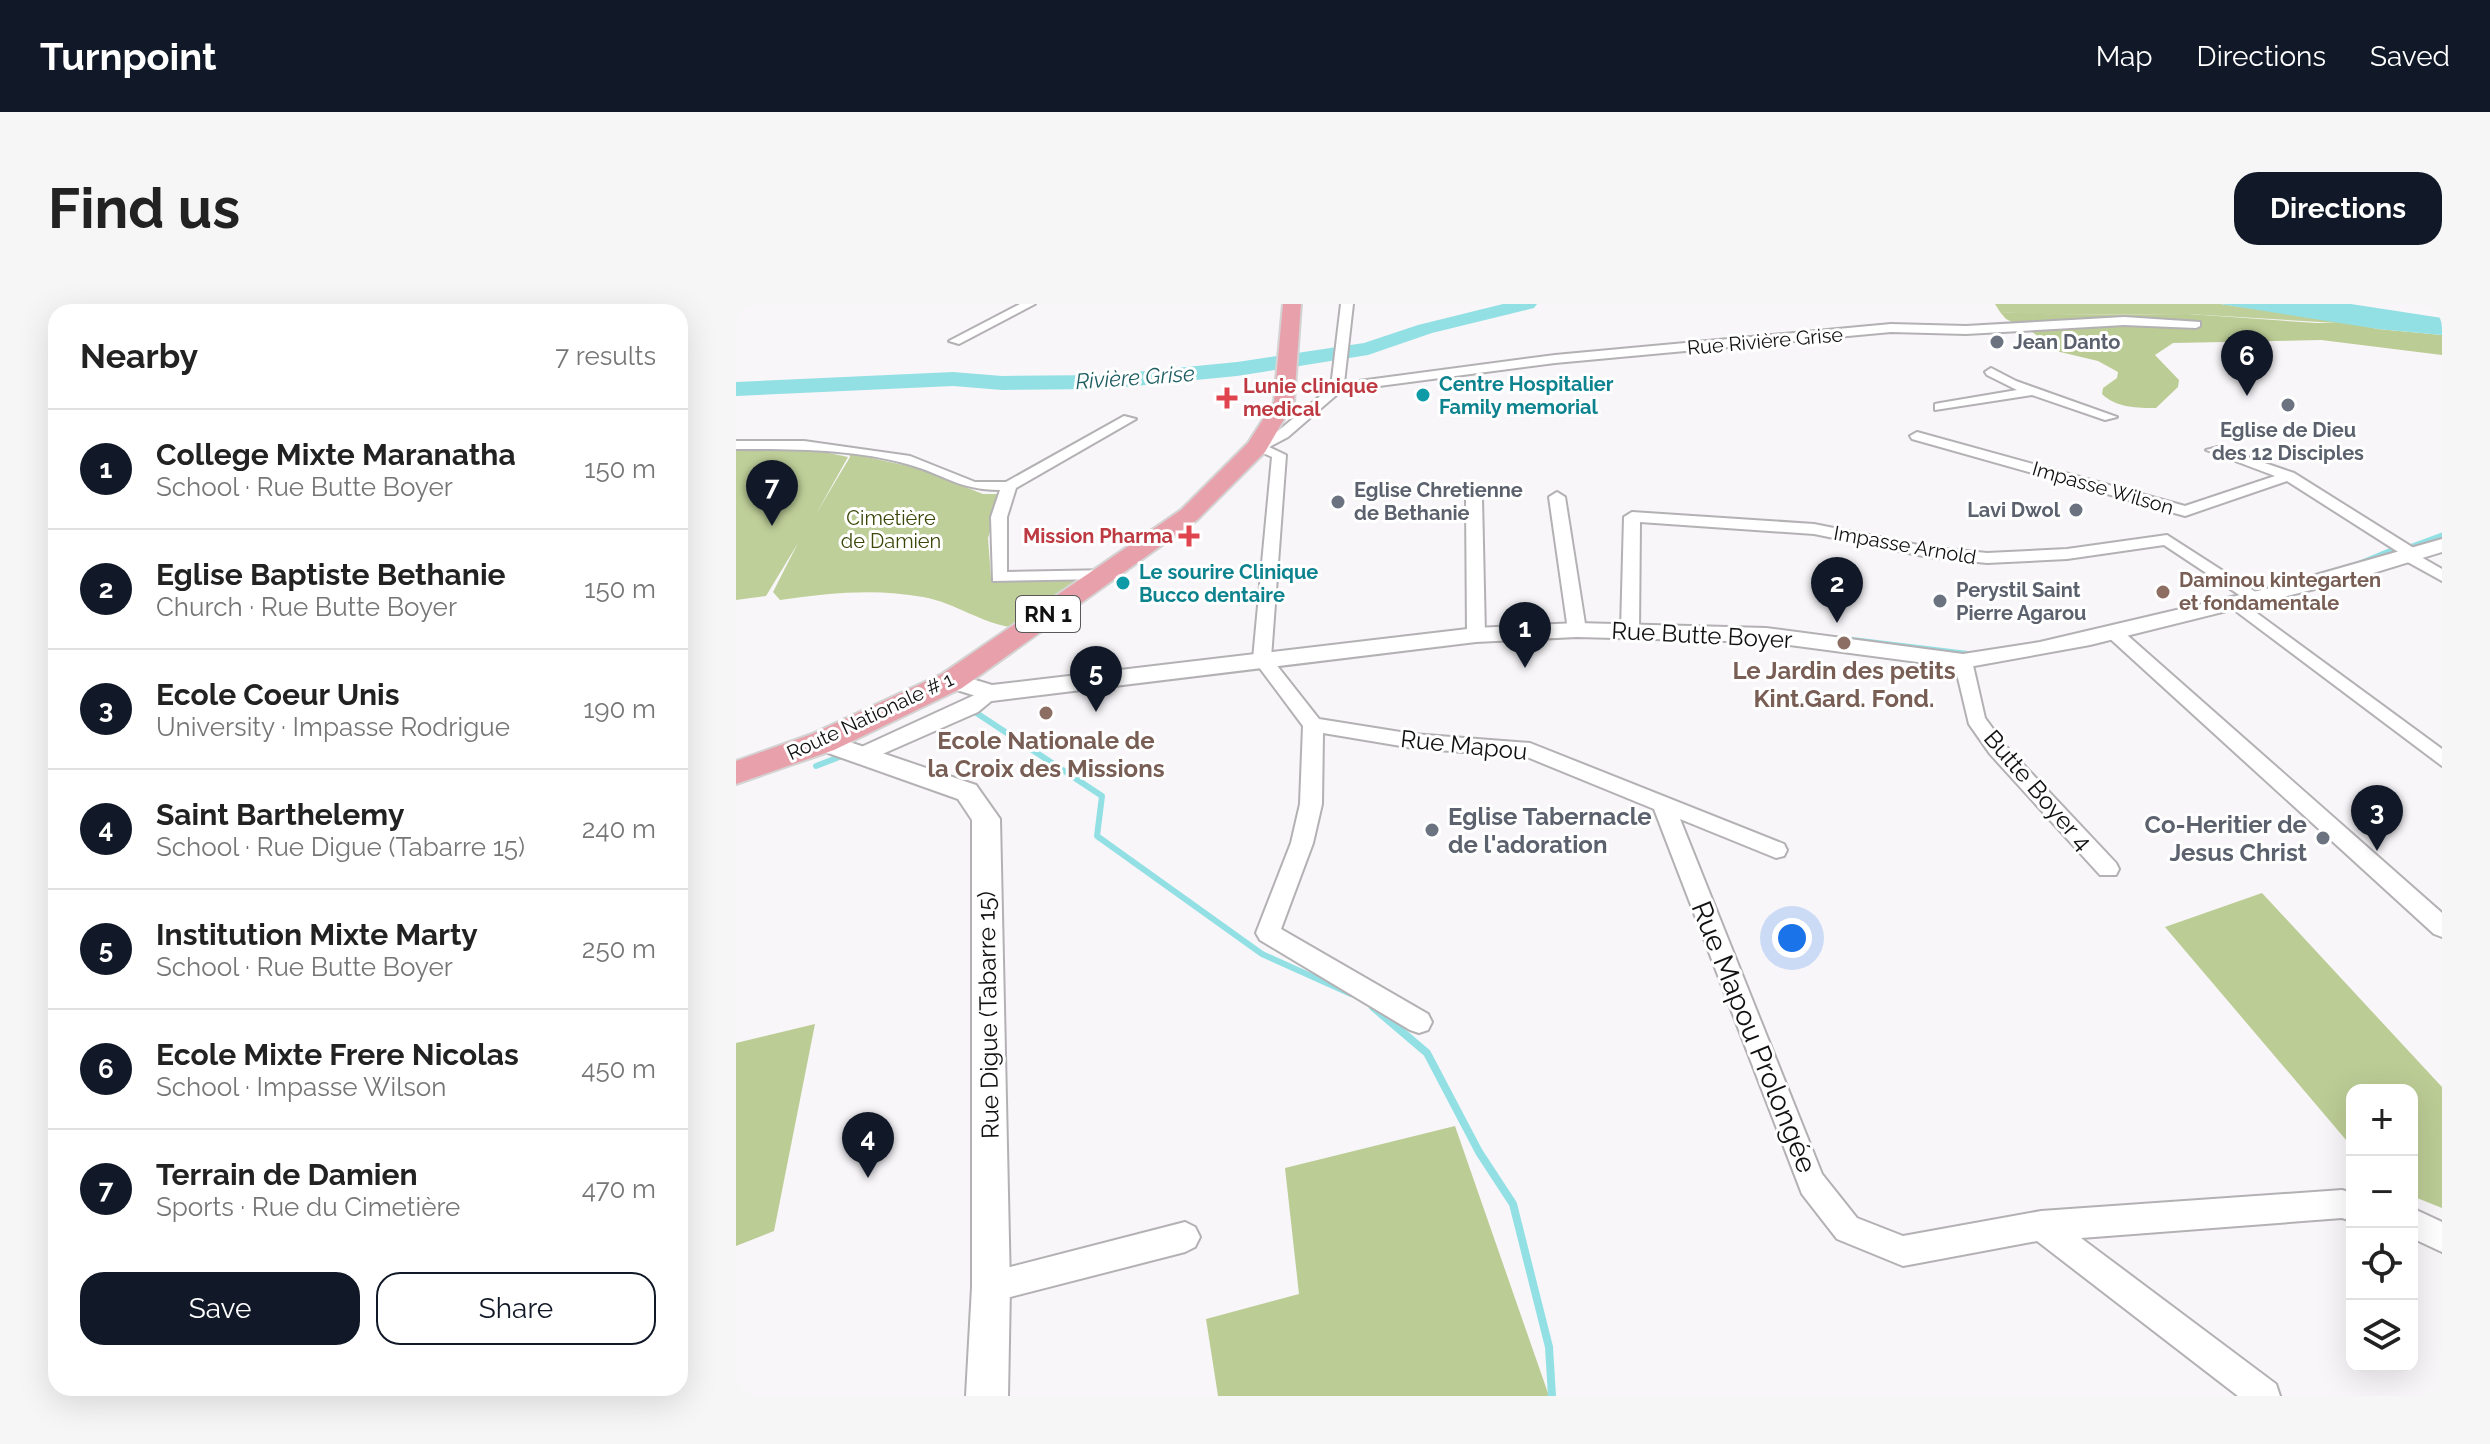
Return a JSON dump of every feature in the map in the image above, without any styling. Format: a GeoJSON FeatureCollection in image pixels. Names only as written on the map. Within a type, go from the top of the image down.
{"type":"FeatureCollection","features":[{"type":"Feature","properties":{"kind":"main road","name":"Route Nationale # 1"},"geometry":{"type":"LineString","coordinates":[[736,773],[823,742],[952,681],[1189,515],[1257,447],[1287,392],[1292,304]]}},
{"type":"Feature","properties":{"kind":"street"},"geometry":{"type":"LineString","coordinates":[[1257,447],[1283,434],[1336,386],[1347,304]]}},
{"type":"Feature","properties":{"kind":"street"},"geometry":{"type":"LineString","coordinates":[[955,341],[1024,305]]}},
{"type":"Feature","properties":{"kind":"street","name":"Rue Rivière Grise"},"geometry":{"type":"LineString","coordinates":[[1336,386],[1555,359],[1891,328],[1966,330],[2124,321],[2196,324]]}},
{"type":"Feature","properties":{"kind":"street"},"geometry":{"type":"LineString","coordinates":[[1991,372],[2011,384],[2110,417]]}},
{"type":"Feature","properties":{"kind":"street"},"geometry":{"type":"LineString","coordinates":[[1940,407],[2035,391]]}},
{"type":"Feature","properties":{"kind":"street"},"geometry":{"type":"LineString","coordinates":[[736,445],[804,445],[910,460],[973,486],[1009,486],[1129,419]]}},
{"type":"Feature","properties":{"kind":"street","name":"Impasse Wilson"},"geometry":{"type":"LineString","coordinates":[[1917,436],[2185,511],[2289,476]]}},
{"type":"Feature","properties":{"kind":"street"},"geometry":{"type":"LineString","coordinates":[[1257,447],[1279,455],[1262,659],[1313,725],[1311,804],[1302,843],[1268,933],[1419,1022]]}},
{"type":"Feature","properties":{"kind":"street"},"geometry":{"type":"LineString","coordinates":[[2213,450],[2289,476],[2442,576]]}},
{"type":"Feature","properties":{"kind":"street"},"geometry":{"type":"LineString","coordinates":[[1009,486],[999,517],[999,577],[1106,574]]}},
{"type":"Feature","properties":{"kind":"street"},"geometry":{"type":"LineString","coordinates":[[1557,497],[1577,630]]}},
{"type":"Feature","properties":{"kind":"street"},"geometry":{"type":"LineString","coordinates":[[1474,498],[1476,635]]}},
{"type":"Feature","properties":{"kind":"street","name":"Impasse Arnold"},"geometry":{"type":"LineString","coordinates":[[1630,630],[1632,517],[1814,529],[1928,552],[1987,558],[2067,554],[2167,540],[2442,759]]}},
{"type":"Feature","properties":{"kind":"street","name":"Rue Butte Boyer"},"geometry":{"type":"LineString","coordinates":[[952,681],[992,693],[1476,635],[1577,630],[1766,635],[1963,661],[2043,650],[2245,600],[2412,556],[2442,545]]}},
{"type":"Feature","properties":{"kind":"street"},"geometry":{"type":"LineString","coordinates":[[2112,631],[2442,927]]}},
{"type":"Feature","properties":{"kind":"street","name":"Butte Boyer 4"},"geometry":{"type":"LineString","coordinates":[[1963,661],[1976,719],[1997,749],[2108,869]]}},
{"type":"Feature","properties":{"kind":"street"},"geometry":{"type":"LineString","coordinates":[[864,754],[971,707],[992,693]]}},
{"type":"Feature","properties":{"kind":"street","name":"Rue Mapou"},"geometry":{"type":"LineString","coordinates":[[1313,725],[1413,741],[1530,750],[1776,850]]}},
{"type":"Feature","properties":{"kind":"street","name":"Rue Digue (Tabarre 15)"},"geometry":{"type":"LineString","coordinates":[[823,742],[967,792],[986,819],[991,1287],[987,1396]]}},
{"type":"Feature","properties":{"kind":"street","name":"Rue Mapou Prolongée"},"geometry":{"type":"LineString","coordinates":[[1664,807],[1812,1184],[1847,1229],[1903,1251],[2041,1226],[2346,1205]]}},
{"type":"Feature","properties":{"kind":"street"},"geometry":{"type":"LineString","coordinates":[[2041,1226],[2264,1396]]}},
{"type":"Feature","properties":{"kind":"street"},"geometry":{"type":"LineString","coordinates":[[2418,1226],[2442,1237]]}},
{"type":"Feature","properties":{"kind":"street"},"geometry":{"type":"LineString","coordinates":[[991,1287],[1185,1237]]}},
{"type":"Feature","properties":{"kind":"green space"},"geometry":{"type":"Polygon","coordinates":[[[1995,304],[2220,304],[2336,320],[2336,323],[2188,314],[2054,315],[2000,312],[1995,304]]]}},
{"type":"Feature","properties":{"kind":"green space"},"geometry":{"type":"Polygon","coordinates":[[[2000,312],[2188,314],[2316,323],[2336,323],[2336,320],[2378,329],[2442,335],[2442,355],[2321,340],[2173,343],[2155,355],[2179,380],[2178,387],[2156,408],[2135,407],[2120,405],[2102,394],[2103,388],[2117,378],[2118,372],[2098,361],[2056,351],[2000,312]]]}},
{"type":"Feature","properties":{"kind":"green space","name":"Cimetière de Damien"},"geometry":{"type":"Polygon","coordinates":[[[800,447],[848,457],[816,514],[850,457],[849,453],[917,468],[983,494],[1002,494],[988,538],[991,577],[998,582],[1091,575],[1017,628],[993,623],[935,600],[905,594],[852,592],[780,600],[773,592],[798,543],[766,596],[736,600],[736,449],[800,447]]]}},
{"type":"Feature","properties":{"kind":"green space"},"geometry":{"type":"Polygon","coordinates":[[[2262,893],[2442,1087],[2442,1208],[2418,1198],[2418,1084],[2346,1084],[2346,1140],[2165,927],[2262,893]]]}},
{"type":"Feature","properties":{"kind":"green space"},"geometry":{"type":"Polygon","coordinates":[[[815,1024],[774,1231],[736,1246],[736,1043],[815,1024]]]}},
{"type":"Feature","properties":{"kind":"green space"},"geometry":{"type":"Polygon","coordinates":[[[1455,1126],[1549,1396],[1218,1396],[1206,1319],[1299,1294],[1285,1168],[1455,1126]]]}},
{"type":"Feature","properties":{"kind":"water"},"geometry":{"type":"Polygon","coordinates":[[[2220,304],[2351,304],[2442,318],[2442,335],[2378,329],[2220,304]]]}},
{"type":"Feature","properties":{"kind":"waterway","name":"Rivière Grise"},"geometry":{"type":"LineString","coordinates":[[736,389],[953,379],[1002,383],[1104,382],[1237,369],[1368,349],[1425,329],[1527,304]]}},
{"type":"Feature","properties":{"kind":"waterway"},"geometry":{"type":"LineString","coordinates":[[2412,546],[2442,535]]}},
{"type":"Feature","properties":{"kind":"waterway"},"geometry":{"type":"LineString","coordinates":[[2355,565],[2396,548]]}},
{"type":"Feature","properties":{"kind":"waterway"},"geometry":{"type":"LineString","coordinates":[[1840,638],[1972,654]]}},
{"type":"Feature","properties":{"kind":"waterway"},"geometry":{"type":"LineString","coordinates":[[972,710],[1102,796],[1097,836],[1262,954],[1351,994]]}},
{"type":"Feature","properties":{"kind":"waterway"},"geometry":{"type":"LineString","coordinates":[[816,766],[847,754]]}},
{"type":"Feature","properties":{"kind":"waterway"},"geometry":{"type":"LineString","coordinates":[[1373,1007],[1427,1053],[1479,1152],[1513,1204],[1549,1347],[1552,1396]]}},
{"type":"Feature","properties":{"kind":"place","name":"Jean Danto"},"geometry":{"type":"Point","coordinates":[1997,342]}},
{"type":"Feature","properties":{"kind":"place","name":"Centre Hospitalier Family memorial"},"geometry":{"type":"Point","coordinates":[1423,395]}},
{"type":"Feature","properties":{"kind":"place","name":"Ecole Mixte Frere Nicolas"},"geometry":{"type":"Point","coordinates":[2247,396]}},
{"type":"Feature","properties":{"kind":"place","name":"Lunie clinique medical"},"geometry":{"type":"Point","coordinates":[1227,398]}},
{"type":"Feature","properties":{"kind":"place","name":"Eglise de Dieu des 12 Disciples"},"geometry":{"type":"Point","coordinates":[2288,405]}},
{"type":"Feature","properties":{"kind":"place","name":"Eglise Chretienne de Bethanie"},"geometry":{"type":"Point","coordinates":[1338,502]}},
{"type":"Feature","properties":{"kind":"place","name":"Lavi Dwol"},"geometry":{"type":"Point","coordinates":[2076,510]}},
{"type":"Feature","properties":{"kind":"place","name":"Terrain de Damien"},"geometry":{"type":"Point","coordinates":[772,526]}},
{"type":"Feature","properties":{"kind":"place","name":"Mission Pharma"},"geometry":{"type":"Point","coordinates":[1189,536]}},
{"type":"Feature","properties":{"kind":"place","name":"Le sourire Clinique Bucco dentaire"},"geometry":{"type":"Point","coordinates":[1123,583]}},
{"type":"Feature","properties":{"kind":"place","name":"Daminou kintegarten et fondamentale"},"geometry":{"type":"Point","coordinates":[2163,592]}},
{"type":"Feature","properties":{"kind":"place","name":"Perystil Saint Pierre Agarou"},"geometry":{"type":"Point","coordinates":[1940,601]}},
{"type":"Feature","properties":{"kind":"place","name":"Eglise Baptiste Bethanie"},"geometry":{"type":"Point","coordinates":[1837,623]}},
{"type":"Feature","properties":{"kind":"place","name":"Le Jardin des petits Kint.Gard. Fond."},"geometry":{"type":"Point","coordinates":[1844,643]}},
{"type":"Feature","properties":{"kind":"place","name":"College Mixte Maranatha"},"geometry":{"type":"Point","coordinates":[1525,668]}},
{"type":"Feature","properties":{"kind":"place","name":"Institution Mixte Marty"},"geometry":{"type":"Point","coordinates":[1096,712]}},
{"type":"Feature","properties":{"kind":"place","name":"Ecole Nationale de la Croix des Missions"},"geometry":{"type":"Point","coordinates":[1046,713]}},
{"type":"Feature","properties":{"kind":"place","name":"Eglise Tabernacle de l'adoration"},"geometry":{"type":"Point","coordinates":[1432,830]}},
{"type":"Feature","properties":{"kind":"place","name":"Co-Heritier de Jesus Christ"},"geometry":{"type":"Point","coordinates":[2323,838]}},
{"type":"Feature","properties":{"kind":"place","name":"Ecole Coeur Unis"},"geometry":{"type":"Point","coordinates":[2377,851]}},
{"type":"Feature","properties":{"kind":"place","name":"Saint Barthelemy"},"geometry":{"type":"Point","coordinates":[868,1178]}}]}
